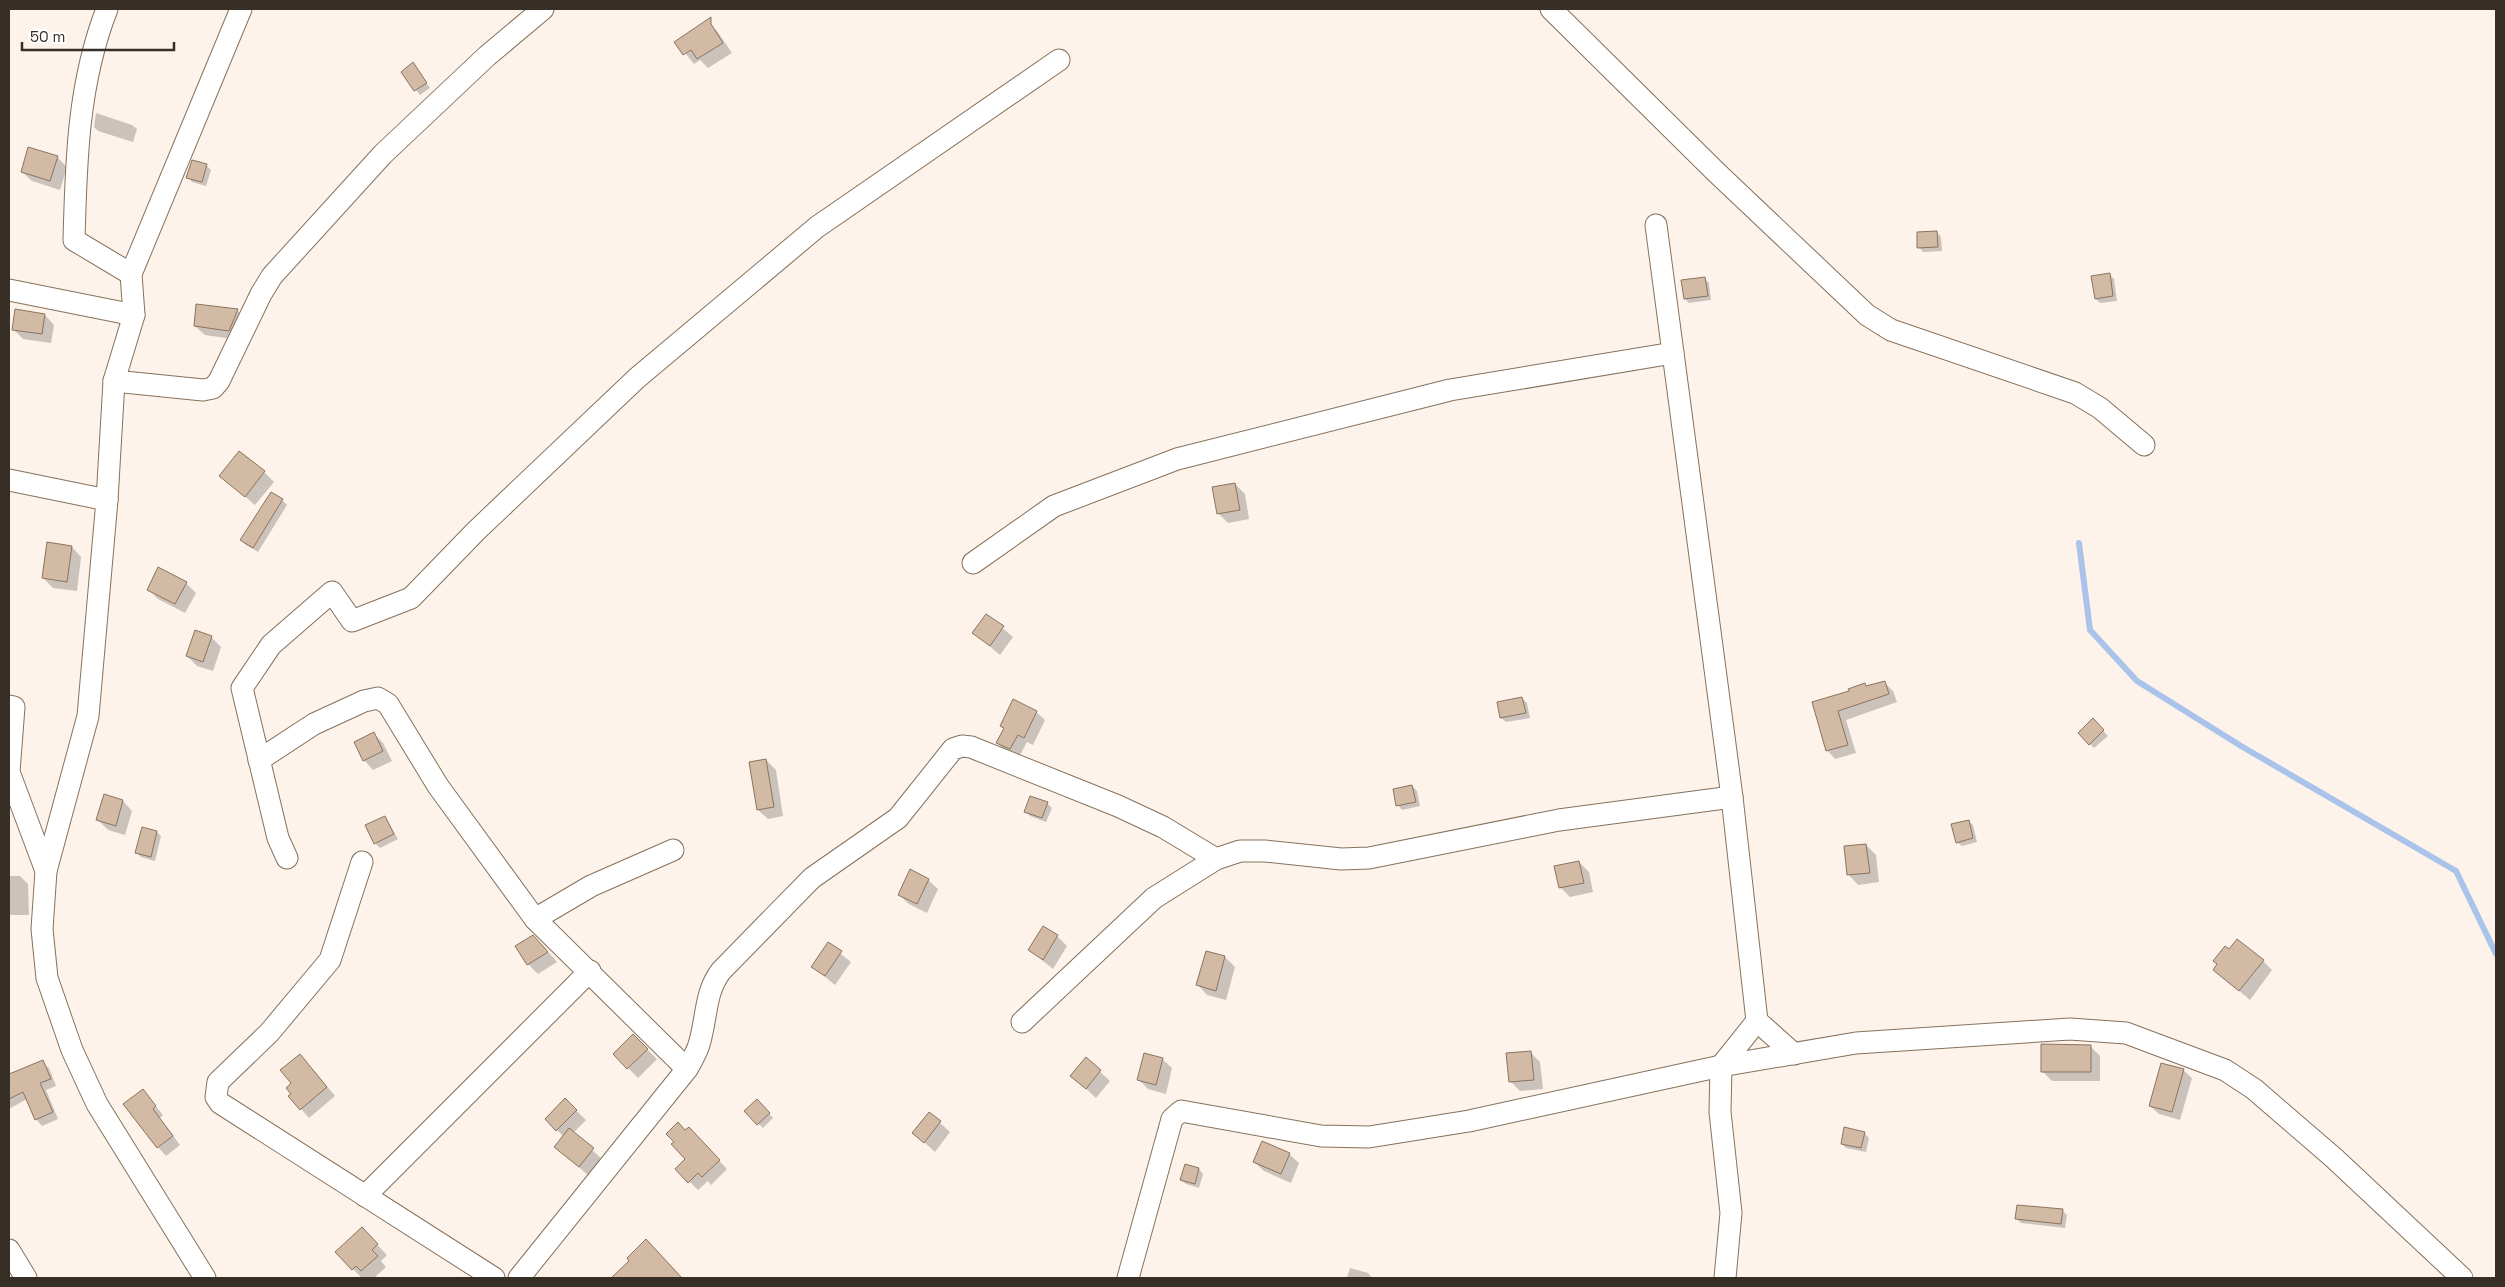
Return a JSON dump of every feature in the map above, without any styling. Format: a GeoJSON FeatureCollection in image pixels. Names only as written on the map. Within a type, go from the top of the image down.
{"type":"FeatureCollection","features":[{"type":"Feature","properties":{"kind":"street"},"geometry":{"type":"LineString","coordinates":[[107,9],[84,83],[75,180],[74,240],[130,274]]}},
{"type":"Feature","properties":{"kind":"street"},"geometry":{"type":"LineString","coordinates":[[205,1278],[97,1104],[72,1050],[47,978],[42,929],[46,871],[88,716],[107,500],[114,381],[134,315],[130,274],[241,9]]}},
{"type":"Feature","properties":{"kind":"street"},"geometry":{"type":"LineString","coordinates":[[114,381],[203,390],[213,388],[219,381],[272,276],[383,154],[487,56],[543,9]]}},
{"type":"Feature","properties":{"kind":"street"},"geometry":{"type":"LineString","coordinates":[[1551,9],[1716,172],[1867,315],[1891,330],[2075,393],[2100,408],[2144,445]]}},
{"type":"Feature","properties":{"kind":"street"},"geometry":{"type":"LineString","coordinates":[[287,858],[278,838],[242,688],[271,645],[332,592],[352,621],[411,598],[476,531],[637,378],[817,227],[1058,60]]}},
{"type":"Feature","properties":{"kind":"street"},"geometry":{"type":"LineString","coordinates":[[1656,225],[1732,797],[1757,1021],[1794,1054]]}},
{"type":"Feature","properties":{"kind":"street"},"geometry":{"type":"LineString","coordinates":[[9,290],[134,315]]}},
{"type":"Feature","properties":{"kind":"street"},"geometry":{"type":"LineString","coordinates":[[973,563],[1054,506],[1177,459],[1450,390],[1673,354]]}},
{"type":"Feature","properties":{"kind":"street"},"geometry":{"type":"LineString","coordinates":[[9,480],[107,500]]}},
{"type":"Feature","properties":{"kind":"street"},"geometry":{"type":"LineString","coordinates":[[259,760],[314,724],[372,698],[383,700],[388,704],[438,786],[535,919],[590,971],[686,1069]]}},
{"type":"Feature","properties":{"kind":"street"},"geometry":{"type":"LineString","coordinates":[[9,706],[14,707],[9,772],[46,871]]}},
{"type":"Feature","properties":{"kind":"street"},"geometry":{"type":"LineString","coordinates":[[520,1278],[686,1069],[700,1042],[707,998],[713,982],[721,971],[812,878],[898,818],[953,749],[962,746],[971,747],[1118,806],[1163,827],[1216,859]]}},
{"type":"Feature","properties":{"kind":"street"},"geometry":{"type":"LineString","coordinates":[[1022,1022],[1154,898],[1216,859],[1240,851],[1266,851],[1341,860],[1369,858],[1560,820],[1732,797]]}},
{"type":"Feature","properties":{"kind":"street"},"geometry":{"type":"LineString","coordinates":[[535,919],[591,886],[672,850]]}},
{"type":"Feature","properties":{"kind":"street"},"geometry":{"type":"LineString","coordinates":[[362,862],[330,960],[268,1033],[218,1082],[216,1097],[220,1103],[494,1278]]}},
{"type":"Feature","properties":{"kind":"street"},"geometry":{"type":"LineString","coordinates":[[365,1196],[590,971]]}},
{"type":"Feature","properties":{"kind":"street"},"geometry":{"type":"LineString","coordinates":[[1725,1278],[1732,1212],[1720,1112],[1721,1066],[1757,1021]]}},
{"type":"Feature","properties":{"kind":"street"},"geometry":{"type":"LineString","coordinates":[[1128,1278],[1172,1119],[1181,1111],[1321,1136],[1369,1137],[1469,1121],[1721,1066],[1856,1042],[2070,1029],[2126,1033],[2225,1070],[2254,1089],[2334,1158],[2462,1278]]}},
{"type":"Feature","properties":{"kind":"street"},"geometry":{"type":"LineString","coordinates":[[9,1250],[26,1278]]}},
{"type":"Feature","properties":{"kind":"building"},"geometry":{"type":"Polygon","coordinates":[[[711,17],[711,24],[723,43],[697,59],[691,50],[683,55],[674,42],[711,17]]]}},
{"type":"Feature","properties":{"kind":"building"},"geometry":{"type":"Polygon","coordinates":[[[413,62],[427,83],[414,91],[401,72],[413,62]]]}},
{"type":"Feature","properties":{"kind":"building"},"geometry":{"type":"Polygon","coordinates":[[[28,147],[58,156],[50,181],[21,172],[28,147]]]}},
{"type":"Feature","properties":{"kind":"building"},"geometry":{"type":"Polygon","coordinates":[[[192,160],[207,164],[202,182],[186,178],[192,160]]]}},
{"type":"Feature","properties":{"kind":"building"},"geometry":{"type":"Polygon","coordinates":[[[1937,231],[1938,247],[1917,248],[1917,232],[1937,231]]]}},
{"type":"Feature","properties":{"kind":"building"},"geometry":{"type":"Polygon","coordinates":[[[2110,273],[2113,296],[2095,299],[2091,276],[2110,273]]]}},
{"type":"Feature","properties":{"kind":"building"},"geometry":{"type":"Polygon","coordinates":[[[1705,277],[1708,296],[1684,299],[1681,280],[1705,277]]]}},
{"type":"Feature","properties":{"kind":"building"},"geometry":{"type":"Polygon","coordinates":[[[196,304],[238,309],[229,331],[194,326],[196,304]]]}},
{"type":"Feature","properties":{"kind":"building"},"geometry":{"type":"Polygon","coordinates":[[[15,309],[45,314],[42,334],[12,330],[15,309]]]}},
{"type":"Feature","properties":{"kind":"building"},"geometry":{"type":"Polygon","coordinates":[[[239,451],[265,471],[245,497],[219,476],[239,451]]]}},
{"type":"Feature","properties":{"kind":"building"},"geometry":{"type":"Polygon","coordinates":[[[1235,483],[1240,510],[1217,514],[1212,487],[1235,483]]]}},
{"type":"Feature","properties":{"kind":"building"},"geometry":{"type":"Polygon","coordinates":[[[271,492],[283,499],[253,548],[240,540],[271,492]]]}},
{"type":"Feature","properties":{"kind":"building"},"geometry":{"type":"Polygon","coordinates":[[[47,542],[72,546],[67,582],[42,578],[47,542]]]}},
{"type":"Feature","properties":{"kind":"building"},"geometry":{"type":"Polygon","coordinates":[[[158,567],[187,582],[175,604],[147,590],[158,567]]]}},
{"type":"Feature","properties":{"kind":"building"},"geometry":{"type":"Polygon","coordinates":[[[986,614],[1004,626],[990,646],[972,633],[986,614]]]}},
{"type":"Feature","properties":{"kind":"building"},"geometry":{"type":"Polygon","coordinates":[[[195,630],[212,636],[203,662],[186,656],[195,630]]]}},
{"type":"Feature","properties":{"kind":"building"},"geometry":{"type":"Polygon","coordinates":[[[1885,681],[1889,694],[1838,711],[1848,745],[1826,751],[1812,702],[1849,691],[1848,689],[1865,683],[1866,686],[1885,681]]]}},
{"type":"Feature","properties":{"kind":"building"},"geometry":{"type":"Polygon","coordinates":[[[1522,697],[1526,713],[1500,718],[1497,702],[1522,697]]]}},
{"type":"Feature","properties":{"kind":"building"},"geometry":{"type":"Polygon","coordinates":[[[1013,699],[1037,711],[1024,738],[1018,735],[1010,749],[996,743],[1004,728],[1000,726],[1013,699]]]}},
{"type":"Feature","properties":{"kind":"building"},"geometry":{"type":"Polygon","coordinates":[[[2093,718],[2104,730],[2089,745],[2078,733],[2093,718]]]}},
{"type":"Feature","properties":{"kind":"building"},"geometry":{"type":"Polygon","coordinates":[[[374,732],[383,751],[363,761],[354,742],[374,732]]]}},
{"type":"Feature","properties":{"kind":"building"},"geometry":{"type":"Polygon","coordinates":[[[766,759],[774,807],[757,810],[749,762],[766,759]]]}},
{"type":"Feature","properties":{"kind":"building"},"geometry":{"type":"Polygon","coordinates":[[[1412,785],[1416,802],[1396,806],[1393,789],[1412,785]]]}},
{"type":"Feature","properties":{"kind":"building"},"geometry":{"type":"Polygon","coordinates":[[[104,794],[123,800],[116,826],[96,820],[104,794]]]}},
{"type":"Feature","properties":{"kind":"building"},"geometry":{"type":"Polygon","coordinates":[[[1030,796],[1048,802],[1042,818],[1024,812],[1030,796]]]}},
{"type":"Feature","properties":{"kind":"building"},"geometry":{"type":"Polygon","coordinates":[[[385,816],[394,834],[374,844],[365,825],[385,816]]]}},
{"type":"Feature","properties":{"kind":"building"},"geometry":{"type":"Polygon","coordinates":[[[1969,820],[1973,838],[1956,843],[1951,824],[1969,820]]]}},
{"type":"Feature","properties":{"kind":"building"},"geometry":{"type":"Polygon","coordinates":[[[142,827],[157,831],[151,857],[135,853],[142,827]]]}},
{"type":"Feature","properties":{"kind":"building"},"geometry":{"type":"Polygon","coordinates":[[[1866,844],[1870,873],[1847,875],[1844,846],[1866,844]]]}},
{"type":"Feature","properties":{"kind":"building"},"geometry":{"type":"Polygon","coordinates":[[[1579,861],[1584,883],[1559,888],[1554,866],[1579,861]]]}},
{"type":"Feature","properties":{"kind":"building"},"geometry":{"type":"Polygon","coordinates":[[[910,869],[929,879],[917,904],[898,895],[910,869]]]}},
{"type":"Feature","properties":{"kind":"building"},"geometry":{"type":"Polygon","coordinates":[[[1043,926],[1058,935],[1043,960],[1028,950],[1043,926]]]}},
{"type":"Feature","properties":{"kind":"building"},"geometry":{"type":"Polygon","coordinates":[[[533,935],[548,952],[527,965],[515,946],[533,935]]]}},
{"type":"Feature","properties":{"kind":"building"},"geometry":{"type":"Polygon","coordinates":[[[2237,939],[2264,960],[2239,991],[2213,970],[2217,964],[2213,961],[2225,946],[2229,949],[2237,939]]]}},
{"type":"Feature","properties":{"kind":"building"},"geometry":{"type":"Polygon","coordinates":[[[828,942],[842,951],[825,976],[811,967],[828,942]]]}},
{"type":"Feature","properties":{"kind":"building"},"geometry":{"type":"Polygon","coordinates":[[[1206,951],[1225,956],[1216,991],[1196,985],[1206,951]]]}},
{"type":"Feature","properties":{"kind":"building"},"geometry":{"type":"Polygon","coordinates":[[[633,1034],[648,1049],[627,1069],[613,1054],[633,1034]]]}},
{"type":"Feature","properties":{"kind":"building"},"geometry":{"type":"Polygon","coordinates":[[[2041,1044],[2091,1045],[2091,1072],[2041,1072],[2041,1044]]]}},
{"type":"Feature","properties":{"kind":"building"},"geometry":{"type":"Polygon","coordinates":[[[1531,1051],[1534,1080],[1509,1082],[1506,1053],[1531,1051]]]}},
{"type":"Feature","properties":{"kind":"building"},"geometry":{"type":"Polygon","coordinates":[[[1144,1053],[1163,1058],[1156,1085],[1137,1080],[1144,1053]]]}},
{"type":"Feature","properties":{"kind":"building"},"geometry":{"type":"Polygon","coordinates":[[[300,1054],[327,1087],[300,1110],[288,1096],[291,1094],[286,1088],[291,1083],[280,1070],[300,1054]]]}},
{"type":"Feature","properties":{"kind":"building"},"geometry":{"type":"Polygon","coordinates":[[[1086,1057],[1101,1070],[1086,1089],[1070,1076],[1086,1057]]]}},
{"type":"Feature","properties":{"kind":"building"},"geometry":{"type":"Polygon","coordinates":[[[43,1060],[51,1079],[40,1083],[53,1112],[35,1120],[23,1092],[9,1099],[9,1074],[43,1060]]]}},
{"type":"Feature","properties":{"kind":"building"},"geometry":{"type":"Polygon","coordinates":[[[2161,1063],[2184,1069],[2172,1112],[2149,1106],[2161,1063]]]}},
{"type":"Feature","properties":{"kind":"building"},"geometry":{"type":"Polygon","coordinates":[[[143,1089],[156,1106],[153,1109],[173,1136],[157,1148],[123,1104],[143,1089]]]}},
{"type":"Feature","properties":{"kind":"building"},"geometry":{"type":"Polygon","coordinates":[[[565,1098],[577,1110],[556,1131],[545,1119],[565,1098]]]}},
{"type":"Feature","properties":{"kind":"building"},"geometry":{"type":"Polygon","coordinates":[[[757,1099],[770,1113],[757,1125],[744,1111],[757,1099]]]}},
{"type":"Feature","properties":{"kind":"building"},"geometry":{"type":"Polygon","coordinates":[[[929,1112],[941,1121],[924,1143],[912,1133],[929,1112]]]}},
{"type":"Feature","properties":{"kind":"building"},"geometry":{"type":"Polygon","coordinates":[[[678,1122],[685,1130],[689,1127],[720,1160],[702,1177],[698,1173],[688,1183],[675,1169],[685,1159],[671,1144],[674,1142],[666,1134],[678,1122]]]}},
{"type":"Feature","properties":{"kind":"building"},"geometry":{"type":"Polygon","coordinates":[[[1844,1127],[1865,1132],[1861,1148],[1841,1144],[1844,1127]]]}},
{"type":"Feature","properties":{"kind":"building"},"geometry":{"type":"Polygon","coordinates":[[[569,1128],[594,1148],[579,1167],[554,1147],[569,1128]]]}},
{"type":"Feature","properties":{"kind":"building"},"geometry":{"type":"Polygon","coordinates":[[[1262,1141],[1290,1153],[1281,1174],[1253,1162],[1262,1141]]]}},
{"type":"Feature","properties":{"kind":"building"},"geometry":{"type":"Polygon","coordinates":[[[1185,1164],[1199,1168],[1195,1184],[1180,1180],[1185,1164]]]}},
{"type":"Feature","properties":{"kind":"building"},"geometry":{"type":"Polygon","coordinates":[[[2017,1205],[2063,1209],[2061,1224],[2015,1219],[2017,1205]]]}},
{"type":"Feature","properties":{"kind":"building"},"geometry":{"type":"Polygon","coordinates":[[[362,1227],[378,1244],[372,1250],[378,1256],[361,1271],[356,1266],[352,1270],[335,1252],[362,1227]]]}},
{"type":"Feature","properties":{"kind":"building"},"geometry":{"type":"Polygon","coordinates":[[[646,1239],[682,1278],[611,1278],[629,1261],[627,1258],[646,1239]]]}},
{"type":"Feature","properties":{"kind":"waterway"},"geometry":{"type":"LineString","coordinates":[[2079,543],[2090,630],[2137,681],[2241,746],[2456,871],[2496,954]]}}]}
